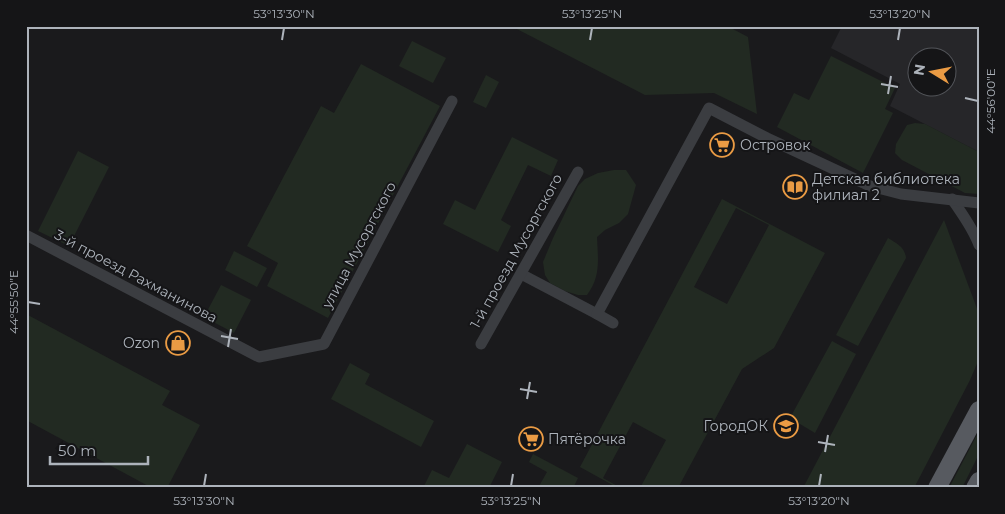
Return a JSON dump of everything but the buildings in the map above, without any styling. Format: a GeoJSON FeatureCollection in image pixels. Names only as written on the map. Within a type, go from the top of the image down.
{"type":"FeatureCollection","features":[{"type":"Feature","properties":{"kind":"main road"},"geometry":{"type":"LineString","coordinates":[[937,488],[979,410]]}},
{"type":"Feature","properties":{"kind":"main road"},"geometry":{"type":"LineString","coordinates":[[975,488],[979,481]]}},
{"type":"Feature","properties":{"kind":"street","name":"улица Мусоргского"},"geometry":{"type":"LineString","coordinates":[[259,357],[324,344],[452,101]]}},
{"type":"Feature","properties":{"kind":"street"},"geometry":{"type":"LineString","coordinates":[[597,314],[709,108],[767,138],[870,186],[901,194],[979,203]]}},
{"type":"Feature","properties":{"kind":"street","name":"1-й проезд Мусоргского"},"geometry":{"type":"LineString","coordinates":[[481,344],[578,172]]}},
{"type":"Feature","properties":{"kind":"street"},"geometry":{"type":"LineString","coordinates":[[952,200],[976,235],[979,245]]}},
{"type":"Feature","properties":{"kind":"street","name":"3-й проезд Рахманинова"},"geometry":{"type":"LineString","coordinates":[[26,235],[259,357]]}},
{"type":"Feature","properties":{"kind":"street"},"geometry":{"type":"LineString","coordinates":[[521,274],[613,323]]}},
{"type":"Feature","properties":{"kind":"shaded area"},"geometry":{"type":"Polygon","coordinates":[[[511,26],[727,26],[748,37],[757,114],[714,93],[645,95],[511,26]]]}},
{"type":"Feature","properties":{"kind":"shaded area"},"geometry":{"type":"Polygon","coordinates":[[[842,26],[979,26],[979,152],[890,106],[900,84],[831,48],[842,26]]]}},
{"type":"Feature","properties":{"kind":"shaded area"},"geometry":{"type":"Polygon","coordinates":[[[412,41],[446,58],[433,83],[399,66],[412,41]]]}},
{"type":"Feature","properties":{"kind":"shaded area"},"geometry":{"type":"Polygon","coordinates":[[[831,56],[895,88],[885,109],[893,113],[863,173],[777,127],[794,93],[809,100],[831,56]]]}},
{"type":"Feature","properties":{"kind":"shaded area"},"geometry":{"type":"Polygon","coordinates":[[[361,64],[440,106],[328,318],[267,286],[278,263],[247,246],[321,106],[334,113],[361,64]]]}},
{"type":"Feature","properties":{"kind":"shaded area"},"geometry":{"type":"Polygon","coordinates":[[[486,75],[499,82],[486,108],[473,102],[486,75]]]}},
{"type":"Feature","properties":{"kind":"shaded area"},"geometry":{"type":"Polygon","coordinates":[[[915,123],[925,124],[979,152],[979,194],[965,193],[902,160],[895,153],[896,144],[907,125],[915,123]]]}},
{"type":"Feature","properties":{"kind":"shaded area"},"geometry":{"type":"Polygon","coordinates":[[[512,137],[558,160],[551,176],[528,165],[501,220],[511,226],[498,252],[443,224],[455,200],[475,210],[512,137]]]}},
{"type":"Feature","properties":{"kind":"shaded area"},"geometry":{"type":"Polygon","coordinates":[[[78,151],[109,167],[69,246],[38,231],[78,151]]]}},
{"type":"Feature","properties":{"kind":"shaded area"},"geometry":{"type":"Polygon","coordinates":[[[626,170],[636,185],[628,214],[619,223],[605,230],[597,237],[597,274],[587,295],[578,295],[565,291],[550,283],[545,275],[543,262],[578,186],[585,179],[598,173],[626,170]]]}},
{"type":"Feature","properties":{"kind":"shaded area"},"geometry":{"type":"Polygon","coordinates":[[[722,199],[825,253],[774,348],[742,369],[678,488],[640,488],[666,440],[633,422],[603,478],[621,488],[580,467],[722,199]],[[736,208],[694,287],[727,304],[769,225],[736,208]]]}},
{"type":"Feature","properties":{"kind":"shaded area"},"geometry":{"type":"Polygon","coordinates":[[[944,220],[979,314],[979,359],[914,488],[803,488],[944,220]]]}},
{"type":"Feature","properties":{"kind":"shaded area"},"geometry":{"type":"Polygon","coordinates":[[[888,238],[902,248],[906,258],[858,346],[836,335],[888,238]]]}},
{"type":"Feature","properties":{"kind":"shaded area"},"geometry":{"type":"Polygon","coordinates":[[[234,251],[267,268],[257,287],[225,270],[234,251]]]}},
{"type":"Feature","properties":{"kind":"shaded area"},"geometry":{"type":"Polygon","coordinates":[[[221,285],[251,300],[234,333],[204,317],[221,285]]]}},
{"type":"Feature","properties":{"kind":"shaded area"},"geometry":{"type":"Polygon","coordinates":[[[26,314],[170,391],[162,405],[200,425],[167,488],[152,488],[26,420],[26,314]]]}},
{"type":"Feature","properties":{"kind":"shaded area"},"geometry":{"type":"Polygon","coordinates":[[[832,341],[856,354],[815,433],[790,418],[832,341]]]}},
{"type":"Feature","properties":{"kind":"shaded area"},"geometry":{"type":"Polygon","coordinates":[[[350,363],[370,374],[365,384],[434,421],[421,447],[331,399],[350,363]]]}},
{"type":"Feature","properties":{"kind":"shaded area"},"geometry":{"type":"Polygon","coordinates":[[[979,431],[979,454],[962,488],[949,488],[979,431]]]}},
{"type":"Feature","properties":{"kind":"shaded area"},"geometry":{"type":"Polygon","coordinates":[[[467,444],[502,462],[489,488],[423,488],[432,470],[449,478],[467,444]]]}},
{"type":"Feature","properties":{"kind":"shaded area"},"geometry":{"type":"Polygon","coordinates":[[[533,454],[578,478],[573,488],[538,488],[547,472],[529,462],[533,454]]]}},
{"type":"Feature","properties":{"kind":"place","name":"Островок"},"geometry":{"type":"Point","coordinates":[722,145]}},
{"type":"Feature","properties":{"kind":"place","name":"Детская библиотека филиал 2"},"geometry":{"type":"Point","coordinates":[795,187]}},
{"type":"Feature","properties":{"kind":"place","name":"Ozon"},"geometry":{"type":"Point","coordinates":[178,343]}},
{"type":"Feature","properties":{"kind":"place","name":"ГородОК"},"geometry":{"type":"Point","coordinates":[786,426]}},
{"type":"Feature","properties":{"kind":"place","name":"Пятёрочка"},"geometry":{"type":"Point","coordinates":[531,439]}}]}
